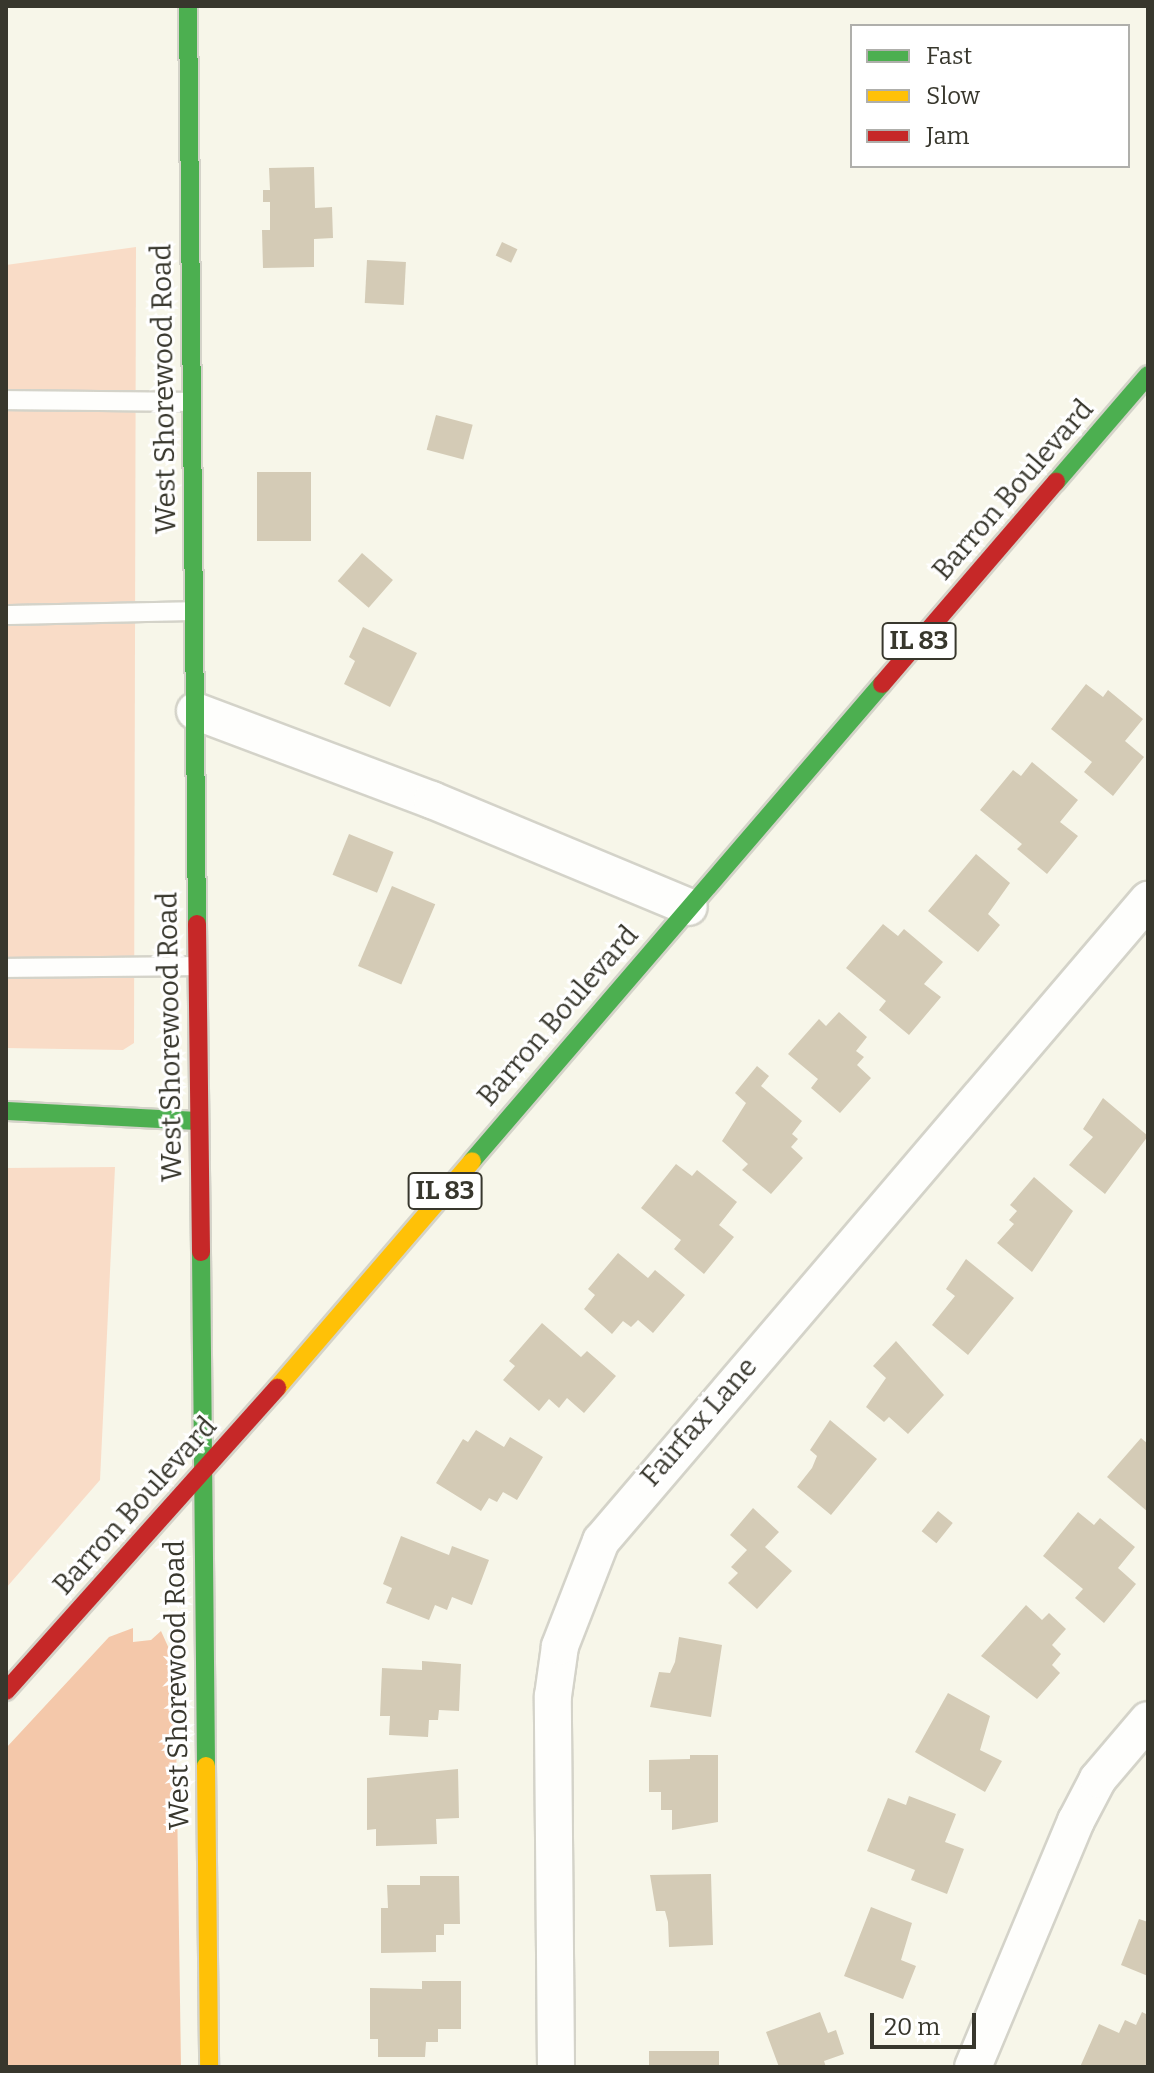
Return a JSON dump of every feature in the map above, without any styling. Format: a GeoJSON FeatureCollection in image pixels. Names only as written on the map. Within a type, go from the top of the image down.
{"type":"FeatureCollection","features":[{"type":"Feature","properties":{"kind":"main road","name":"West Shorewood Road"},"geometry":{"type":"LineString","coordinates":[[188,6],[197,966],[190,1092],[198,1121],[209,2067]]}},
{"type":"Feature","properties":{"kind":"main road","name":"Barron Boulevard"},"geometry":{"type":"LineString","coordinates":[[6,1691],[202,1475],[1148,375]]}},
{"type":"Feature","properties":{"kind":"main road"},"geometry":{"type":"LineString","coordinates":[[6,1111],[198,1121]]}},
{"type":"Feature","properties":{"kind":"street"},"geometry":{"type":"LineString","coordinates":[[195,711],[432,800],[689,907]]}},
{"type":"Feature","properties":{"kind":"street","name":"Fairfax Lane"},"geometry":{"type":"LineString","coordinates":[[556,2067],[553,1696],[560,1646],[601,1541],[1148,900]]}},
{"type":"Feature","properties":{"kind":"street"},"geometry":{"type":"LineString","coordinates":[[973,2067],[1076,1821],[1098,1779],[1148,1720]]}},
{"type":"Feature","properties":{"kind":"lane"},"geometry":{"type":"LineString","coordinates":[[6,400],[192,402]]}},
{"type":"Feature","properties":{"kind":"lane"},"geometry":{"type":"LineString","coordinates":[[6,615],[194,611]]}},
{"type":"Feature","properties":{"kind":"lane"},"geometry":{"type":"LineString","coordinates":[[6,968],[197,966]]}},
{"type":"Feature","properties":{"kind":"shaded area"},"geometry":{"type":"Polygon","coordinates":[[[136,247],[134,1043],[123,1050],[6,1048],[6,265],[136,247]]]}},
{"type":"Feature","properties":{"kind":"shaded area"},"geometry":{"type":"Polygon","coordinates":[[[115,1167],[100,1480],[6,1588],[6,1168],[115,1167]]]}},
{"type":"Feature","properties":{"kind":"shaded area"},"geometry":{"type":"Polygon","coordinates":[[[133,1628],[133,1642],[151,1640],[161,1631],[175,1662],[181,2067],[6,2067],[6,1748],[109,1637],[133,1628]]]}},
{"type":"Feature","properties":{"kind":"building"},"geometry":{"type":"Polygon","coordinates":[[[314,167],[315,208],[332,207],[333,238],[314,239],[314,267],[263,268],[262,230],[270,230],[270,202],[263,202],[263,190],[270,190],[269,168],[314,167]]]}},
{"type":"Feature","properties":{"kind":"building"},"geometry":{"type":"Polygon","coordinates":[[[502,242],[517,249],[511,263],[496,256],[502,242]]]}},
{"type":"Feature","properties":{"kind":"building"},"geometry":{"type":"Polygon","coordinates":[[[367,260],[406,262],[404,305],[365,303],[367,260]]]}},
{"type":"Feature","properties":{"kind":"building"},"geometry":{"type":"Polygon","coordinates":[[[436,415],[473,425],[463,460],[427,450],[436,415]]]}},
{"type":"Feature","properties":{"kind":"building"},"geometry":{"type":"Polygon","coordinates":[[[257,472],[311,472],[311,541],[257,541],[257,472]]]}},
{"type":"Feature","properties":{"kind":"building"},"geometry":{"type":"Polygon","coordinates":[[[362,553],[393,580],[369,608],[338,581],[362,553]]]}},
{"type":"Feature","properties":{"kind":"building"},"geometry":{"type":"Polygon","coordinates":[[[363,627],[417,653],[390,707],[344,684],[355,661],[349,657],[363,627]]]}},
{"type":"Feature","properties":{"kind":"building"},"geometry":{"type":"Polygon","coordinates":[[[1086,684],[1103,697],[1108,690],[1143,719],[1125,741],[1144,757],[1113,796],[1084,772],[1092,762],[1051,729],[1086,684]]]}},
{"type":"Feature","properties":{"kind":"building"},"geometry":{"type":"Polygon","coordinates":[[[1032,762],[1078,800],[1060,822],[1078,836],[1047,874],[1017,849],[1022,844],[980,810],[1013,770],[1021,776],[1032,762]]]}},
{"type":"Feature","properties":{"kind":"building"},"geometry":{"type":"Polygon","coordinates":[[[349,834],[394,852],[377,893],[333,875],[349,834]]]}},
{"type":"Feature","properties":{"kind":"building"},"geometry":{"type":"Polygon","coordinates":[[[976,854],[1010,883],[988,914],[1000,925],[978,952],[928,911],[976,854]]]}},
{"type":"Feature","properties":{"kind":"building"},"geometry":{"type":"Polygon","coordinates":[[[392,886],[435,904],[401,984],[358,966],[392,886]]]}},
{"type":"Feature","properties":{"kind":"building"},"geometry":{"type":"Polygon","coordinates":[[[883,924],[898,936],[904,929],[943,962],[924,984],[941,997],[909,1035],[879,1010],[886,1001],[846,968],[883,924]]]}},
{"type":"Feature","properties":{"kind":"building"},"geometry":{"type":"Polygon","coordinates":[[[839,1012],[867,1037],[856,1051],[864,1057],[857,1065],[871,1078],[840,1113],[811,1088],[818,1079],[788,1054],[819,1019],[826,1026],[839,1012]]]}},
{"type":"Feature","properties":{"kind":"building"},"geometry":{"type":"Polygon","coordinates":[[[757,1066],[769,1076],[761,1086],[802,1121],[792,1134],[798,1139],[791,1147],[803,1158],[771,1194],[742,1170],[748,1164],[722,1141],[746,1103],[735,1093],[757,1066]]]}},
{"type":"Feature","properties":{"kind":"building"},"geometry":{"type":"Polygon","coordinates":[[[1103,1098],[1148,1136],[1105,1194],[1069,1165],[1093,1137],[1083,1129],[1103,1098]]]}},
{"type":"Feature","properties":{"kind":"building"},"geometry":{"type":"Polygon","coordinates":[[[676,1164],[692,1176],[697,1170],[737,1202],[719,1225],[734,1237],[704,1274],[674,1249],[681,1240],[641,1208],[676,1164]]]}},
{"type":"Feature","properties":{"kind":"building"},"geometry":{"type":"Polygon","coordinates":[[[1034,1177],[1073,1211],[1032,1272],[997,1243],[1014,1224],[1009,1220],[1017,1211],[1010,1205],[1034,1177]]]}},
{"type":"Feature","properties":{"kind":"building"},"geometry":{"type":"Polygon","coordinates":[[[618,1253],[648,1278],[655,1270],[685,1295],[653,1333],[638,1320],[631,1327],[623,1321],[612,1334],[584,1309],[595,1295],[588,1289],[618,1253]]]}},
{"type":"Feature","properties":{"kind":"building"},"geometry":{"type":"Polygon","coordinates":[[[966,1259],[1014,1298],[968,1355],[932,1325],[955,1296],[946,1289],[966,1259]]]}},
{"type":"Feature","properties":{"kind":"building"},"geometry":{"type":"Polygon","coordinates":[[[542,1323],[581,1357],[587,1351],[616,1376],[584,1413],[567,1398],[559,1408],[549,1399],[539,1411],[503,1380],[515,1366],[509,1361],[542,1323]]]}},
{"type":"Feature","properties":{"kind":"building"},"geometry":{"type":"Polygon","coordinates":[[[896,1341],[944,1395],[908,1434],[889,1417],[884,1422],[866,1407],[886,1378],[873,1366],[896,1341]]]}},
{"type":"Feature","properties":{"kind":"building"},"geometry":{"type":"Polygon","coordinates":[[[830,1420],[877,1459],[831,1515],[797,1487],[812,1468],[817,1456],[810,1450],[830,1420]]]}},
{"type":"Feature","properties":{"kind":"building"},"geometry":{"type":"Polygon","coordinates":[[[476,1430],[504,1447],[510,1437],[543,1457],[517,1500],[503,1492],[497,1502],[489,1498],[481,1511],[436,1483],[463,1439],[468,1442],[476,1430]]]}},
{"type":"Feature","properties":{"kind":"building"},"geometry":{"type":"Polygon","coordinates":[[[1141,1438],[1148,1444],[1148,1512],[1107,1477],[1141,1438]]]}},
{"type":"Feature","properties":{"kind":"building"},"geometry":{"type":"Polygon","coordinates":[[[753,1508],[779,1532],[765,1547],[792,1571],[757,1609],[728,1583],[738,1573],[731,1567],[747,1550],[730,1535],[753,1508]]]}},
{"type":"Feature","properties":{"kind":"building"},"geometry":{"type":"Polygon","coordinates":[[[938,1511],[953,1523],[936,1543],[922,1531],[938,1511]]]}},
{"type":"Feature","properties":{"kind":"building"},"geometry":{"type":"Polygon","coordinates":[[[1078,1512],[1094,1525],[1100,1518],[1135,1547],[1118,1568],[1136,1584],[1104,1623],[1075,1598],[1083,1589],[1043,1556],[1078,1512]]]}},
{"type":"Feature","properties":{"kind":"building"},"geometry":{"type":"Polygon","coordinates":[[[401,1536],[449,1555],[452,1546],[489,1560],[472,1605],[452,1597],[447,1610],[435,1605],[429,1620],[386,1603],[392,1588],[383,1584],[401,1536]]]}},
{"type":"Feature","properties":{"kind":"building"},"geometry":{"type":"Polygon","coordinates":[[[1026,1605],[1042,1620],[1049,1613],[1066,1629],[1052,1645],[1061,1654],[1052,1665],[1060,1673],[1037,1699],[981,1656],[1026,1605]]]}},
{"type":"Feature","properties":{"kind":"building"},"geometry":{"type":"Polygon","coordinates":[[[679,1637],[722,1645],[711,1717],[650,1707],[659,1672],[670,1673],[675,1662],[679,1637]]]}},
{"type":"Feature","properties":{"kind":"building"},"geometry":{"type":"Polygon","coordinates":[[[422,1661],[461,1664],[459,1711],[439,1710],[438,1720],[429,1720],[428,1737],[389,1735],[390,1716],[380,1716],[382,1668],[422,1670],[422,1661]]]}},
{"type":"Feature","properties":{"kind":"building"},"geometry":{"type":"Polygon","coordinates":[[[948,1693],[990,1716],[980,1750],[1002,1761],[985,1792],[915,1752],[948,1693]]]}},
{"type":"Feature","properties":{"kind":"building"},"geometry":{"type":"Polygon","coordinates":[[[690,1755],[718,1755],[718,1822],[672,1830],[672,1810],[661,1810],[661,1792],[649,1792],[649,1760],[690,1759],[690,1755]]]}},
{"type":"Feature","properties":{"kind":"building"},"geometry":{"type":"Polygon","coordinates":[[[458,1769],[459,1818],[436,1819],[437,1844],[376,1846],[376,1829],[367,1830],[367,1778],[458,1769]]]}},
{"type":"Feature","properties":{"kind":"building"},"geometry":{"type":"Polygon","coordinates":[[[909,1796],[956,1814],[945,1842],[964,1849],[947,1894],[911,1880],[915,1870],[867,1851],[888,1798],[906,1805],[909,1796]]]}},
{"type":"Feature","properties":{"kind":"building"},"geometry":{"type":"Polygon","coordinates":[[[711,1874],[713,1945],[669,1947],[668,1922],[665,1911],[656,1911],[650,1875],[711,1874]]]}},
{"type":"Feature","properties":{"kind":"building"},"geometry":{"type":"Polygon","coordinates":[[[420,1876],[459,1876],[460,1924],[444,1924],[444,1935],[436,1935],[436,1952],[381,1953],[381,1908],[388,1908],[387,1885],[420,1885],[420,1876]]]}},
{"type":"Feature","properties":{"kind":"building"},"geometry":{"type":"Polygon","coordinates":[[[871,1907],[912,1923],[901,1960],[916,1966],[903,1999],[844,1976],[871,1907]]]}},
{"type":"Feature","properties":{"kind":"building"},"geometry":{"type":"Polygon","coordinates":[[[1139,1919],[1148,1922],[1148,1976],[1121,1965],[1139,1919]]]}},
{"type":"Feature","properties":{"kind":"building"},"geometry":{"type":"Polygon","coordinates":[[[422,1981],[461,1981],[461,2029],[438,2029],[438,2042],[426,2042],[425,2057],[378,2057],[378,2039],[370,2039],[370,1988],[422,1989],[422,1981]]]}},
{"type":"Feature","properties":{"kind":"building"},"geometry":{"type":"Polygon","coordinates":[[[820,2012],[828,2033],[836,2030],[844,2054],[824,2061],[826,2067],[779,2067],[766,2032],[820,2012]]]}},
{"type":"Feature","properties":{"kind":"building"},"geometry":{"type":"Polygon","coordinates":[[[1142,2012],[1148,2015],[1148,2067],[1080,2067],[1099,2024],[1119,2033],[1125,2020],[1136,2025],[1142,2012]]]}},
{"type":"Feature","properties":{"kind":"building"},"geometry":{"type":"Polygon","coordinates":[[[649,2051],[719,2051],[719,2067],[649,2067],[649,2051]]]}},
{"type":"Feature","properties":{"kind":"traffic: fast"},"geometry":{"type":"LineString","coordinates":[[188,6],[197,924]]}},
{"type":"Feature","properties":{"kind":"traffic: fast"},"geometry":{"type":"LineString","coordinates":[[1056,482],[1148,375]]}},
{"type":"Feature","properties":{"kind":"traffic: fast"},"geometry":{"type":"LineString","coordinates":[[472,1161],[882,684]]}},
{"type":"Feature","properties":{"kind":"traffic: fast"},"geometry":{"type":"LineString","coordinates":[[6,1111],[198,1121]]}},
{"type":"Feature","properties":{"kind":"traffic: fast"},"geometry":{"type":"LineString","coordinates":[[201,1252],[206,1766]]}},
{"type":"Feature","properties":{"kind":"traffic: slow"},"geometry":{"type":"LineString","coordinates":[[277,1388],[472,1161]]}},
{"type":"Feature","properties":{"kind":"traffic: slow"},"geometry":{"type":"LineString","coordinates":[[206,1766],[209,2067]]}},
{"type":"Feature","properties":{"kind":"traffic: jam"},"geometry":{"type":"LineString","coordinates":[[882,684],[1056,482]]}},
{"type":"Feature","properties":{"kind":"traffic: jam"},"geometry":{"type":"LineString","coordinates":[[197,924],[201,1252]]}},
{"type":"Feature","properties":{"kind":"traffic: jam"},"geometry":{"type":"LineString","coordinates":[[6,1691],[277,1388]]}}]}
